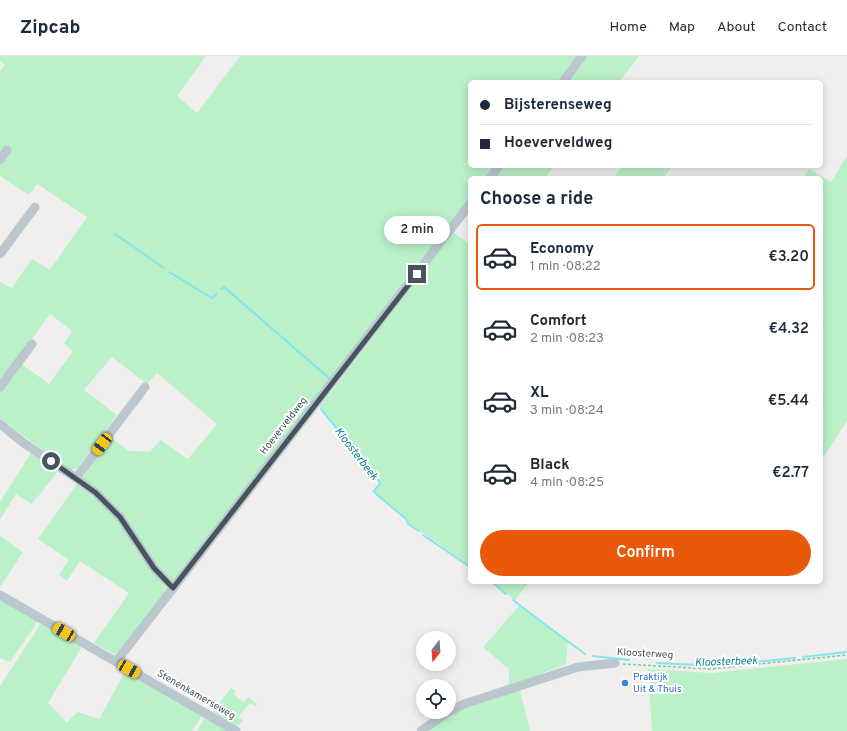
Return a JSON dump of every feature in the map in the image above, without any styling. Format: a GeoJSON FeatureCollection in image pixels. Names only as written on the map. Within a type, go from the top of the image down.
{"type":"FeatureCollection","features":[{"type":"Feature","properties":{"kind":"street"},"geometry":{"type":"LineString","coordinates":[[564,80],[582,56]]}},
{"type":"Feature","properties":{"kind":"street"},"geometry":{"type":"LineString","coordinates":[[0,160],[7,150]]}},
{"type":"Feature","properties":{"kind":"street"},"geometry":{"type":"LineString","coordinates":[[0,254],[35,207]]}},
{"type":"Feature","properties":{"kind":"street","name":"Hoeverveldweg"},"geometry":{"type":"LineString","coordinates":[[116,662],[468,207]]}},
{"type":"Feature","properties":{"kind":"street"},"geometry":{"type":"LineString","coordinates":[[0,387],[32,344]]}},
{"type":"Feature","properties":{"kind":"street"},"geometry":{"type":"LineString","coordinates":[[76,478],[145,387]]}},
{"type":"Feature","properties":{"kind":"street"},"geometry":{"type":"LineString","coordinates":[[0,424],[96,493],[120,517],[154,568],[173,588]]}},
{"type":"Feature","properties":{"kind":"street","name":"Stenenkamerseweg"},"geometry":{"type":"LineString","coordinates":[[0,595],[236,731]]}},
{"type":"Feature","properties":{"kind":"street","name":"Kloosterweg"},"geometry":{"type":"LineString","coordinates":[[456,708],[464,704],[578,667],[615,663]]}},
{"type":"Feature","properties":{"kind":"street","name":"Kloosterweg"},"geometry":{"type":"LineString","coordinates":[[421,731],[438,719]]}},
{"type":"Feature","properties":{"kind":"path","name":"Kloosterweg"},"geometry":{"type":"LineString","coordinates":[[615,663],[710,669],[847,655]]}},
{"type":"Feature","properties":{"kind":"green space"},"geometry":{"type":"Polygon","coordinates":[[[0,56],[206,56],[177,96],[197,113],[240,56],[578,56],[560,80],[468,80],[468,168],[494,168],[488,176],[468,176],[468,202],[176,581],[170,581],[83,479],[110,437],[129,451],[150,452],[160,440],[188,459],[217,424],[157,373],[147,384],[112,357],[84,390],[117,415],[77,468],[71,470],[0,418],[0,391],[20,363],[49,384],[73,351],[64,344],[72,331],[50,314],[0,383],[0,282],[12,288],[32,259],[50,270],[87,217],[37,184],[29,195],[0,176],[0,71],[5,65],[0,61],[0,56]]]}},
{"type":"Feature","properties":{"kind":"green space"},"geometry":{"type":"Polygon","coordinates":[[[586,56],[639,56],[621,80],[568,80],[586,56]]]}},
{"type":"Feature","properties":{"kind":"green space"},"geometry":{"type":"Polygon","coordinates":[[[846,157],[847,421],[823,458],[823,177],[831,182],[846,157]]]}},
{"type":"Feature","properties":{"kind":"green space"},"geometry":{"type":"Polygon","coordinates":[[[502,168],[552,168],[546,176],[496,176],[502,168]]]}},
{"type":"Feature","properties":{"kind":"green space"},"geometry":{"type":"Polygon","coordinates":[[[620,168],[670,168],[664,176],[614,176],[620,168]]]}},
{"type":"Feature","properties":{"kind":"green space"},"geometry":{"type":"Polygon","coordinates":[[[809,169],[821,176],[804,176],[809,169]]]}},
{"type":"Feature","properties":{"kind":"green space"},"geometry":{"type":"Polygon","coordinates":[[[453,232],[468,243],[468,565],[406,521],[405,518],[375,492],[381,483],[320,407],[453,232]]]}},
{"type":"Feature","properties":{"kind":"green space"},"geometry":{"type":"Polygon","coordinates":[[[31,453],[58,471],[32,504],[16,494],[0,520],[0,502],[31,453]]]}},
{"type":"Feature","properties":{"kind":"green space"},"geometry":{"type":"Polygon","coordinates":[[[77,484],[118,521],[141,557],[167,590],[116,655],[94,643],[129,593],[80,561],[67,581],[59,575],[69,560],[38,539],[77,484]]]}},
{"type":"Feature","properties":{"kind":"green space"},"geometry":{"type":"Polygon","coordinates":[[[0,536],[23,552],[0,587],[0,536]]]}},
{"type":"Feature","properties":{"kind":"green space"},"geometry":{"type":"Polygon","coordinates":[[[495,584],[527,584],[515,600],[495,584]]]}},
{"type":"Feature","properties":{"kind":"green space"},"geometry":{"type":"Polygon","coordinates":[[[0,599],[38,621],[10,662],[0,658],[0,599]]]}},
{"type":"Feature","properties":{"kind":"green space"},"geometry":{"type":"Polygon","coordinates":[[[520,605],[568,640],[566,664],[509,687],[509,669],[483,647],[520,605]]]}},
{"type":"Feature","properties":{"kind":"green space"},"geometry":{"type":"Polygon","coordinates":[[[42,622],[83,645],[48,703],[67,723],[77,712],[99,719],[125,672],[202,715],[192,731],[0,731],[0,686],[42,622]]]}},
{"type":"Feature","properties":{"kind":"green space"},"geometry":{"type":"Polygon","coordinates":[[[847,659],[847,731],[652,731],[648,669],[711,673],[847,659]]]}},
{"type":"Feature","properties":{"kind":"green space"},"geometry":{"type":"Polygon","coordinates":[[[231,688],[236,691],[234,695],[244,702],[248,697],[257,704],[255,706],[250,703],[238,717],[243,720],[240,724],[235,726],[212,713],[231,688]]]}},
{"type":"Feature","properties":{"kind":"green space"},"geometry":{"type":"Polygon","coordinates":[[[520,690],[530,731],[425,731],[440,719],[456,719],[456,711],[520,690]]]}},
{"type":"Feature","properties":{"kind":"green space"},"geometry":{"type":"Polygon","coordinates":[[[205,717],[229,731],[197,731],[205,717]]]}},
{"type":"Feature","properties":{"kind":"waterway","name":"Kloosterbeek"},"geometry":{"type":"LineString","coordinates":[[115,234],[164,268]]}},
{"type":"Feature","properties":{"kind":"waterway","name":"Kloosterbeek"},"geometry":{"type":"LineString","coordinates":[[169,272],[210,297],[213,298],[217,293]]}},
{"type":"Feature","properties":{"kind":"waterway","name":"Kloosterbeek"},"geometry":{"type":"LineString","coordinates":[[221,289],[224,287],[330,379]]}},
{"type":"Feature","properties":{"kind":"waterway","name":"Kloosterbeek"},"geometry":{"type":"LineString","coordinates":[[321,409],[379,481],[380,484],[374,491],[375,493],[406,519],[408,524],[419,531]]}},
{"type":"Feature","properties":{"kind":"waterway","name":"Kloosterbeek"},"geometry":{"type":"LineString","coordinates":[[423,535],[468,566]]}},
{"type":"Feature","properties":{"kind":"waterway","name":"Kloosterbeek"},"geometry":{"type":"LineString","coordinates":[[494,584],[506,594]]}},
{"type":"Feature","properties":{"kind":"waterway","name":"Kloosterbeek"},"geometry":{"type":"LineString","coordinates":[[513,600],[585,654]]}},
{"type":"Feature","properties":{"kind":"waterway","name":"Kloosterbeek"},"geometry":{"type":"LineString","coordinates":[[803,657],[847,652]]}},
{"type":"Feature","properties":{"kind":"waterway","name":"Kloosterbeek"},"geometry":{"type":"LineString","coordinates":[[593,656],[629,660]]}},
{"type":"Feature","properties":{"kind":"waterway","name":"Kloosterbeek"},"geometry":{"type":"LineString","coordinates":[[657,663],[722,665],[795,658]]}},
{"type":"Feature","properties":{"kind":"place","name":"Praktijk Uit & Thuis"},"geometry":{"type":"Point","coordinates":[625,683]}},
{"type":"Feature","properties":{"kind":"route"},"geometry":{"type":"LineString","coordinates":[[51,461],[96,493],[120,517],[154,568],[173,588],[417,274]]}}]}
